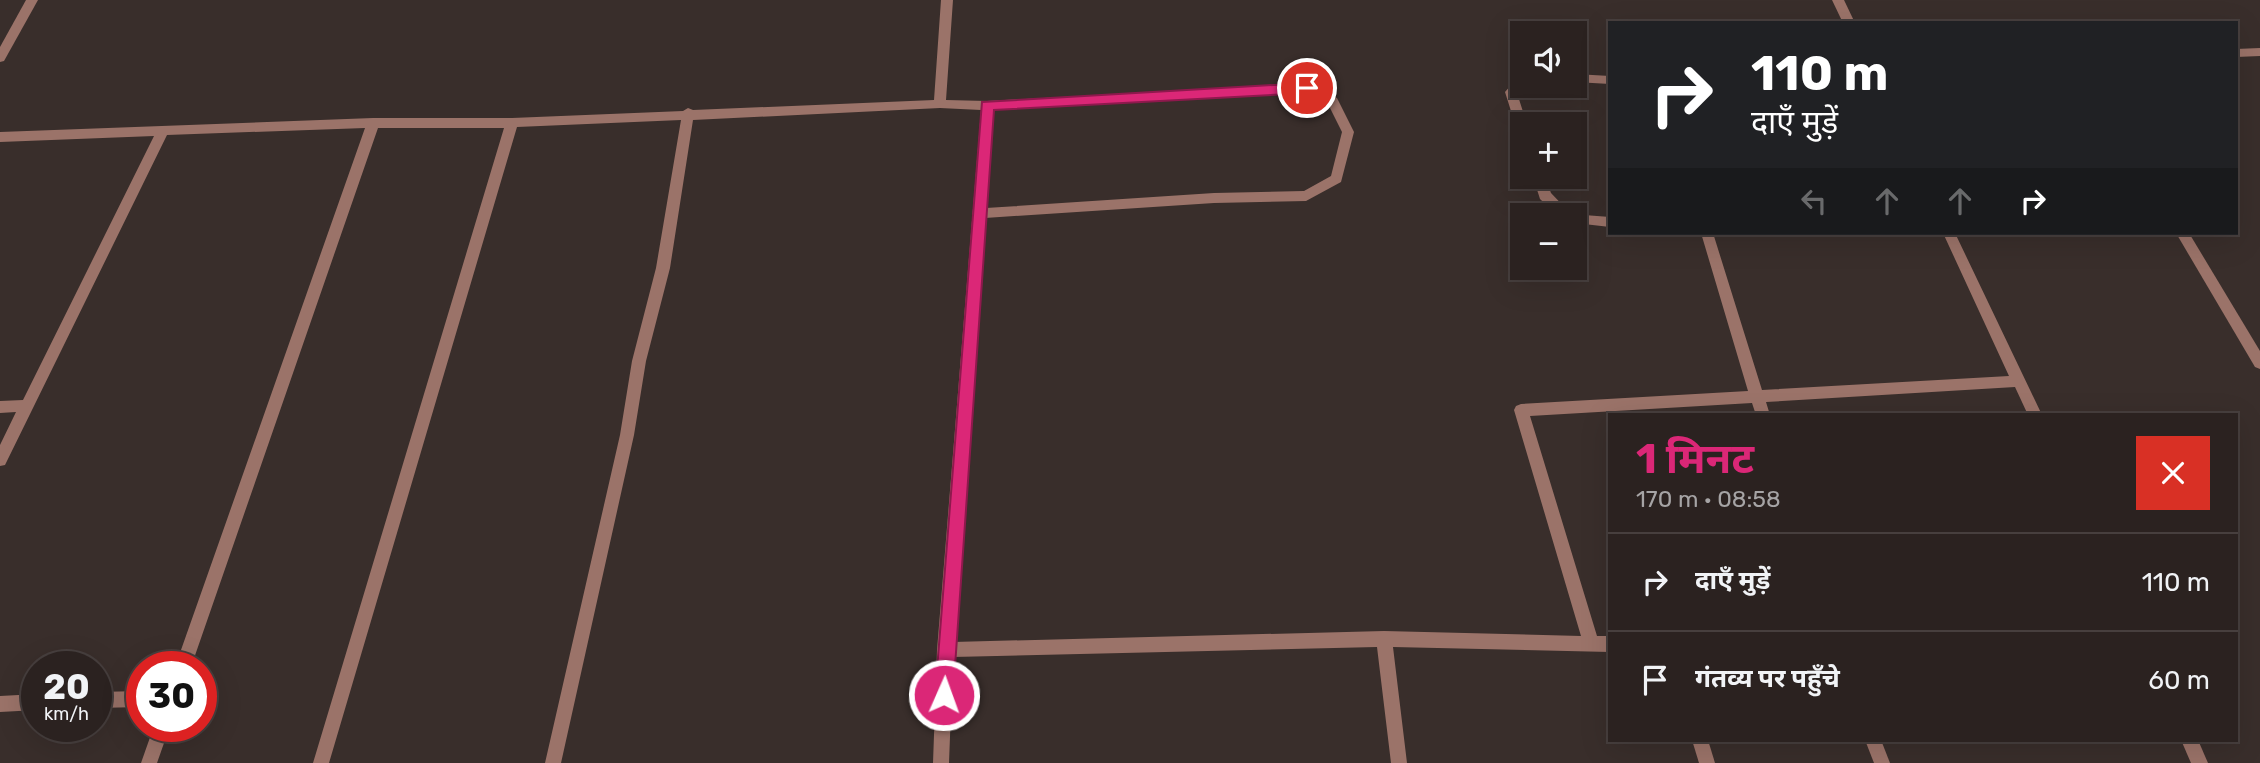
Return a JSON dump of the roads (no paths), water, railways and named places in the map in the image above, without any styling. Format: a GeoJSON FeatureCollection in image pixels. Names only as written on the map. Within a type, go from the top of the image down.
{"type":"FeatureCollection","features":[{"type":"Feature","properties":{"kind":"street"},"geometry":{"type":"LineString","coordinates":[[0,58],[32,0]]}},
{"type":"Feature","properties":{"kind":"street"},"geometry":{"type":"LineString","coordinates":[[940,103],[947,0]]}},
{"type":"Feature","properties":{"kind":"street"},"geometry":{"type":"LineString","coordinates":[[1839,0],[1848,21]]}},
{"type":"Feature","properties":{"kind":"street"},"geometry":{"type":"LineString","coordinates":[[2238,53],[2260,52]]}},
{"type":"Feature","properties":{"kind":"street"},"geometry":{"type":"LineString","coordinates":[[1587,79],[1608,80]]}},
{"type":"Feature","properties":{"kind":"street"},"geometry":{"type":"LineString","coordinates":[[0,137],[373,123],[512,123],[940,103],[987,106],[1307,88],[1333,101],[1348,132],[1337,178],[1306,196],[1214,198],[981,213]]}},
{"type":"Feature","properties":{"kind":"street"},"geometry":{"type":"LineString","coordinates":[[941,763],[946,650],[987,106]]}},
{"type":"Feature","properties":{"kind":"street"},"geometry":{"type":"LineString","coordinates":[[553,763],[627,435],[639,361],[663,268],[688,113]]}},
{"type":"Feature","properties":{"kind":"street"},"geometry":{"type":"LineString","coordinates":[[189,651],[373,123]]}},
{"type":"Feature","properties":{"kind":"street"},"geometry":{"type":"LineString","coordinates":[[321,763],[512,123]]}},
{"type":"Feature","properties":{"kind":"street"},"geometry":{"type":"LineString","coordinates":[[0,460],[163,131]]}},
{"type":"Feature","properties":{"kind":"street"},"geometry":{"type":"LineString","coordinates":[[1543,189],[1553,203]]}},
{"type":"Feature","properties":{"kind":"street"},"geometry":{"type":"LineString","coordinates":[[1587,219],[1608,222]]}},
{"type":"Feature","properties":{"kind":"street"},"geometry":{"type":"LineString","coordinates":[[1708,235],[1762,413]]}},
{"type":"Feature","properties":{"kind":"street"},"geometry":{"type":"LineString","coordinates":[[1950,235],[2034,413]]}},
{"type":"Feature","properties":{"kind":"street"},"geometry":{"type":"LineString","coordinates":[[2183,235],[2260,363]]}},
{"type":"Feature","properties":{"kind":"street"},"geometry":{"type":"LineString","coordinates":[[1591,643],[1521,410],[2019,381]]}},
{"type":"Feature","properties":{"kind":"street"},"geometry":{"type":"LineString","coordinates":[[0,407],[25,406]]}},
{"type":"Feature","properties":{"kind":"street"},"geometry":{"type":"LineString","coordinates":[[946,650],[1384,639],[1608,644]]}},
{"type":"Feature","properties":{"kind":"street"},"geometry":{"type":"LineString","coordinates":[[1384,639],[1399,763]]}},
{"type":"Feature","properties":{"kind":"street"},"geometry":{"type":"LineString","coordinates":[[0,704],[21,703]]}},
{"type":"Feature","properties":{"kind":"street"},"geometry":{"type":"LineString","coordinates":[[149,763],[156,742]]}},
{"type":"Feature","properties":{"kind":"street"},"geometry":{"type":"LineString","coordinates":[[1701,742],[1707,763]]}},
{"type":"Feature","properties":{"kind":"street"},"geometry":{"type":"LineString","coordinates":[[1874,742],[1882,763]]}},
{"type":"Feature","properties":{"kind":"street"},"geometry":{"type":"LineString","coordinates":[[2190,742],[2200,763]]}}]}
